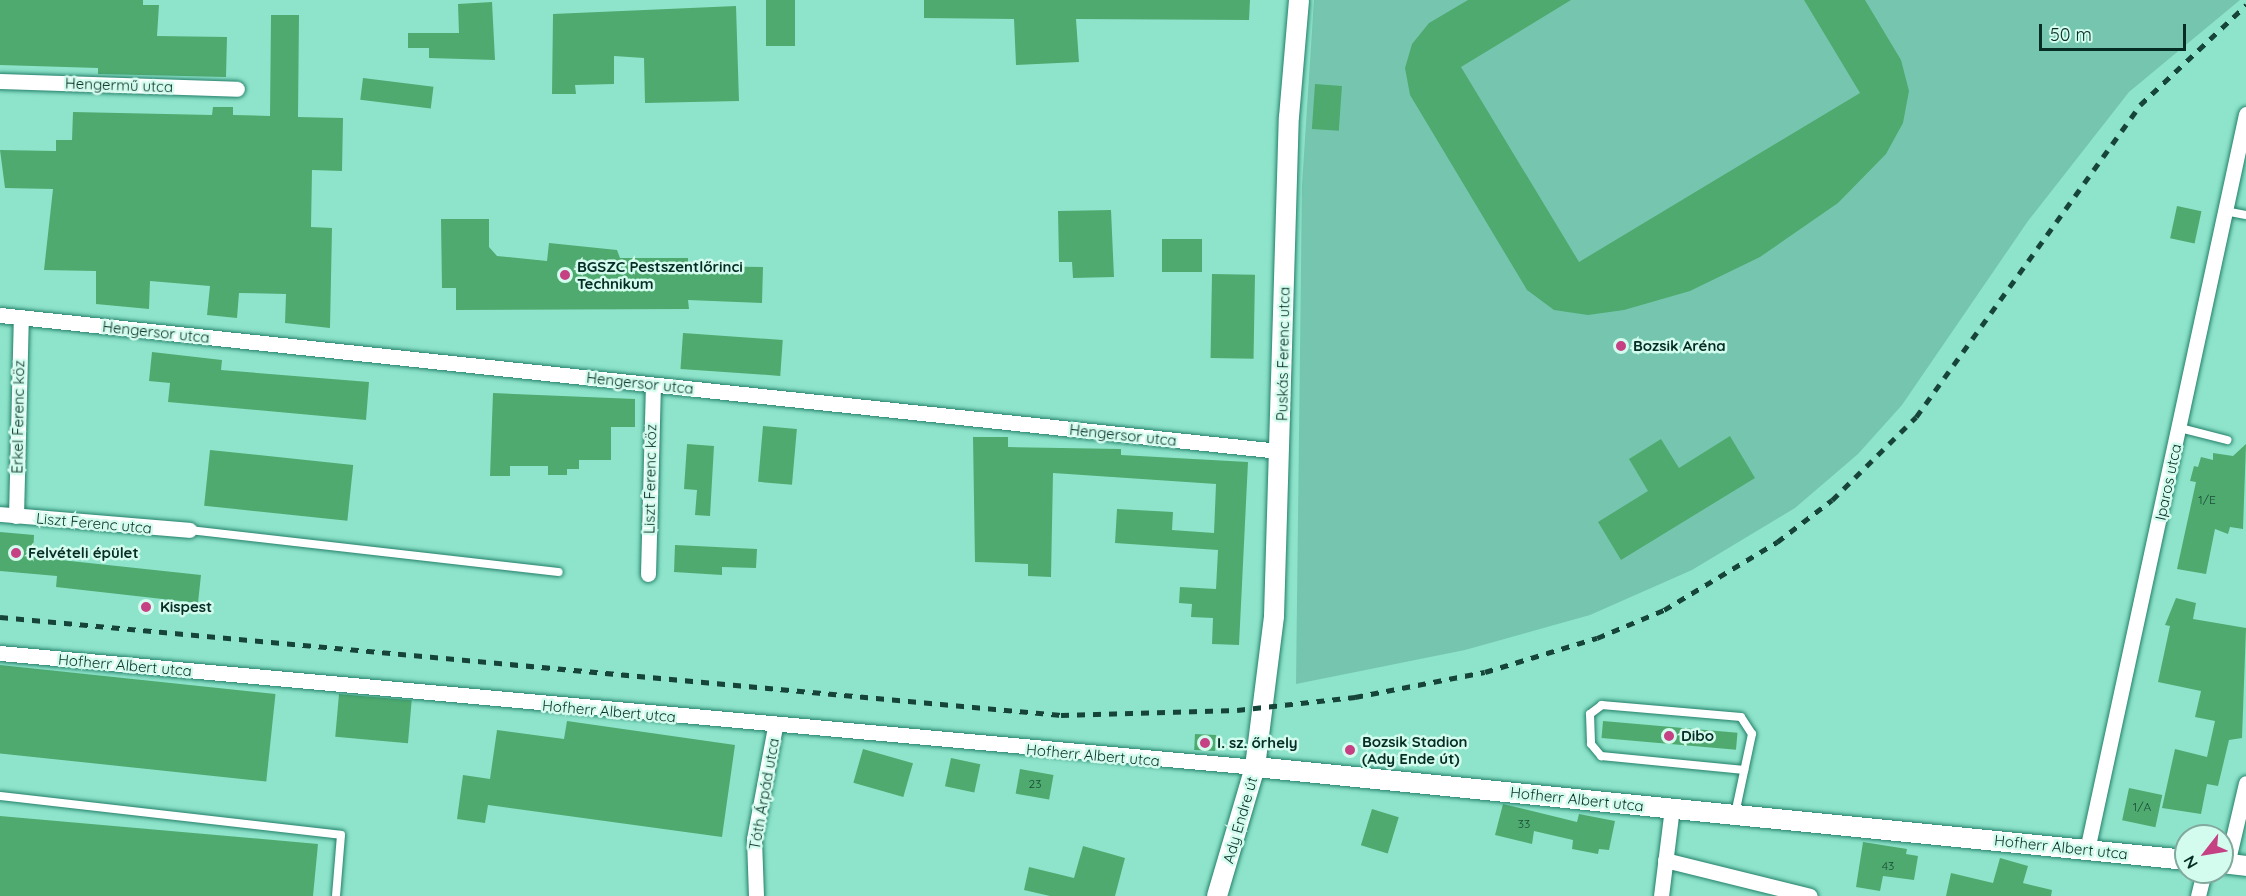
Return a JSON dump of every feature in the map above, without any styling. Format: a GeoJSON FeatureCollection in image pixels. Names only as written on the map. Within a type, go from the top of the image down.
{"type":"FeatureCollection","features":[{"type":"Feature","properties":{"kind":"street","name":"Puskás Ferenc utca"},"geometry":{"type":"LineString","coordinates":[[1264,708],[1274,616],[1289,117],[1299,0]]}},
{"type":"Feature","properties":{"kind":"street","name":"Hengermű utca"},"geometry":{"type":"LineString","coordinates":[[0,81],[237,89]]}},
{"type":"Feature","properties":{"kind":"street","name":"Iparos utca"},"geometry":{"type":"LineString","coordinates":[[2087,850],[2246,117]]}},
{"type":"Feature","properties":{"kind":"street","name":"Hengersor utca"},"geometry":{"type":"LineString","coordinates":[[0,315],[1279,451]]}},
{"type":"Feature","properties":{"kind":"street","name":"Erkel Ferenc köz"},"geometry":{"type":"LineString","coordinates":[[16,516],[21,317]]}},
{"type":"Feature","properties":{"kind":"street","name":"Liszt Ferenc köz"},"geometry":{"type":"LineString","coordinates":[[648,574],[652,385]]}},
{"type":"Feature","properties":{"kind":"street","name":"Liszt Ferenc utca"},"geometry":{"type":"LineString","coordinates":[[0,514],[189,530]]}},
{"type":"Feature","properties":{"kind":"street","name":"Hofherr Albert utca"},"geometry":{"type":"LineString","coordinates":[[0,653],[776,727],[1255,767],[2174,859]]}},
{"type":"Feature","properties":{"kind":"street","name":"Ady Endre út"},"geometry":{"type":"LineString","coordinates":[[1217,896],[1255,767],[1264,708]]}},
{"type":"Feature","properties":{"kind":"street","name":"Tóth Árpád utca"},"geometry":{"type":"LineString","coordinates":[[756,896],[754,839],[776,727]]}},
{"type":"Feature","properties":{"kind":"street"},"geometry":{"type":"LineString","coordinates":[[2234,852],[2246,783]]}},
{"type":"Feature","properties":{"kind":"street"},"geometry":{"type":"LineString","coordinates":[[1661,896],[1672,808]]}},
{"type":"Feature","properties":{"kind":"street"},"geometry":{"type":"LineString","coordinates":[[1665,860],[1810,896]]}},
{"type":"Feature","properties":{"kind":"lane"},"geometry":{"type":"LineString","coordinates":[[2225,211],[2246,215]]}},
{"type":"Feature","properties":{"kind":"lane"},"geometry":{"type":"LineString","coordinates":[[2180,428],[2227,440]]}},
{"type":"Feature","properties":{"kind":"lane"},"geometry":{"type":"LineString","coordinates":[[189,530],[559,572]]}},
{"type":"Feature","properties":{"kind":"lane"},"geometry":{"type":"LineString","coordinates":[[1735,814],[1752,734],[1741,717],[1602,705],[1590,714],[1591,744],[1601,756],[1744,771]]}},
{"type":"Feature","properties":{"kind":"lane"},"geometry":{"type":"LineString","coordinates":[[0,795],[341,835],[336,896]]}},
{"type":"Feature","properties":{"kind":"shaded area","name":"Bozsik Aréna"},"geometry":{"type":"Polygon","coordinates":[[[1314,0],[2240,0],[2129,92],[2028,221],[1902,405],[1858,454],[1795,508],[1692,570],[1590,615],[1465,650],[1296,684],[1302,185],[1314,0]]]}},
{"type":"Feature","properties":{"kind":"building"},"geometry":{"type":"Polygon","coordinates":[[[0,0],[143,0],[143,5],[159,5],[157,36],[227,37],[226,77],[98,74],[98,68],[0,65],[0,0]]]}},
{"type":"Feature","properties":{"kind":"building"},"geometry":{"type":"Polygon","coordinates":[[[766,0],[795,0],[795,46],[766,46],[766,0]]]}},
{"type":"Feature","properties":{"kind":"building"},"geometry":{"type":"Polygon","coordinates":[[[924,0],[1250,0],[1249,20],[1076,19],[1079,62],[1016,65],[1014,19],[924,18],[924,0]]]}},
{"type":"Feature","properties":{"kind":"building","name":"Bozsik Aréna"},"geometry":{"type":"Polygon","coordinates":[[[1468,0],[1571,0],[1461,67],[1579,262],[1860,93],[1804,0],[1865,0],[1901,60],[1909,91],[1903,123],[1886,154],[1838,203],[1760,257],[1690,291],[1624,310],[1588,315],[1554,310],[1527,290],[1410,95],[1405,68],[1412,44],[1429,23],[1468,0]]]}},
{"type":"Feature","properties":{"kind":"building"},"geometry":{"type":"Polygon","coordinates":[[[492,2],[495,60],[429,58],[429,48],[408,48],[408,33],[459,33],[458,4],[492,2]]]}},
{"type":"Feature","properties":{"kind":"building"},"geometry":{"type":"Polygon","coordinates":[[[736,6],[739,101],[645,103],[644,58],[614,56],[614,84],[575,85],[576,94],[552,94],[553,14],[736,6]]]}},
{"type":"Feature","properties":{"kind":"building"},"geometry":{"type":"Polygon","coordinates":[[[271,15],[299,15],[298,117],[343,118],[342,171],[312,170],[311,227],[332,228],[330,328],[285,323],[286,294],[239,293],[237,318],[207,315],[210,286],[150,281],[149,309],[96,304],[96,271],[44,270],[53,189],[5,188],[0,150],[56,151],[56,140],[72,140],[73,112],[212,115],[213,107],[233,107],[233,115],[270,116],[271,15]]]}},
{"type":"Feature","properties":{"kind":"building"},"geometry":{"type":"Polygon","coordinates":[[[363,78],[433,87],[431,108],[360,100],[363,78]]]}},
{"type":"Feature","properties":{"kind":"building"},"geometry":{"type":"Polygon","coordinates":[[[1315,84],[1342,86],[1339,131],[1312,129],[1315,84]]]}},
{"type":"Feature","properties":{"kind":"building"},"geometry":{"type":"Polygon","coordinates":[[[2177,206],[2201,211],[2195,243],[2170,238],[2177,206]]]}},
{"type":"Feature","properties":{"kind":"building"},"geometry":{"type":"Polygon","coordinates":[[[1111,210],[1114,277],[1073,278],[1072,262],[1059,262],[1058,211],[1111,210]]]}},
{"type":"Feature","properties":{"kind":"building","name":"BGSZC Pestszentlőrinci Technikum"},"geometry":{"type":"Polygon","coordinates":[[[441,219],[489,219],[489,247],[497,256],[547,261],[549,243],[617,250],[620,258],[688,258],[688,266],[763,267],[762,303],[688,300],[689,309],[456,310],[456,288],[442,288],[441,219]]]}},
{"type":"Feature","properties":{"kind":"building"},"geometry":{"type":"Polygon","coordinates":[[[1162,239],[1202,239],[1202,272],[1162,272],[1162,239]]]}},
{"type":"Feature","properties":{"kind":"building"},"geometry":{"type":"Polygon","coordinates":[[[1212,274],[1255,275],[1254,359],[1211,358],[1212,274]]]}},
{"type":"Feature","properties":{"kind":"building"},"geometry":{"type":"Polygon","coordinates":[[[683,333],[783,340],[780,376],[680,369],[683,333]]]}},
{"type":"Feature","properties":{"kind":"building"},"geometry":{"type":"Polygon","coordinates":[[[152,352],[222,360],[221,370],[369,382],[366,420],[168,402],[170,383],[149,381],[152,352]]]}},
{"type":"Feature","properties":{"kind":"building"},"geometry":{"type":"Polygon","coordinates":[[[493,393],[635,399],[635,427],[611,427],[611,460],[579,460],[579,469],[567,469],[567,475],[548,475],[548,466],[510,466],[510,476],[490,476],[493,393]]]}},
{"type":"Feature","properties":{"kind":"building"},"geometry":{"type":"Polygon","coordinates":[[[763,426],[797,429],[792,485],[758,482],[763,426]]]}},
{"type":"Feature","properties":{"kind":"building"},"geometry":{"type":"Polygon","coordinates":[[[1730,436],[1755,478],[1621,560],[1598,522],[1648,491],[1629,459],[1661,439],[1679,468],[1730,436]]]}},
{"type":"Feature","properties":{"kind":"building"},"geometry":{"type":"Polygon","coordinates":[[[973,437],[1008,437],[1008,447],[1121,449],[1121,455],[1248,462],[1239,645],[1212,644],[1213,618],[1191,617],[1192,604],[1179,603],[1180,587],[1216,589],[1218,550],[1115,543],[1117,509],[1173,512],[1172,530],[1214,533],[1216,484],[1053,473],[1051,577],[1028,576],[1028,564],[975,562],[973,437]]]}},
{"type":"Feature","properties":{"kind":"building"},"geometry":{"type":"Polygon","coordinates":[[[687,444],[714,446],[710,516],[695,515],[697,490],[684,489],[687,444]]]}},
{"type":"Feature","properties":{"kind":"building"},"geometry":{"type":"Polygon","coordinates":[[[2246,444],[2243,529],[2230,527],[2228,534],[2215,529],[2206,574],[2177,569],[2196,482],[2190,481],[2194,466],[2198,467],[2201,457],[2213,460],[2213,453],[2233,456],[2246,444]]]}},
{"type":"Feature","properties":{"kind":"building"},"geometry":{"type":"Polygon","coordinates":[[[210,450],[353,465],[347,521],[204,506],[210,450]]]}},
{"type":"Feature","properties":{"kind":"building"},"geometry":{"type":"Polygon","coordinates":[[[0,532],[34,535],[33,557],[201,575],[198,603],[56,587],[57,576],[0,571],[0,532]]]}},
{"type":"Feature","properties":{"kind":"building"},"geometry":{"type":"Polygon","coordinates":[[[675,545],[757,549],[756,568],[722,567],[722,575],[674,572],[675,545]]]}},
{"type":"Feature","properties":{"kind":"building"},"geometry":{"type":"Polygon","coordinates":[[[2176,598],[2196,603],[2193,619],[2246,628],[2242,738],[2229,740],[2218,786],[2207,784],[2201,814],[2162,808],[2175,749],[2207,757],[2215,721],[2195,717],[2201,691],[2158,682],[2170,626],[2165,625],[2176,598]]]}},
{"type":"Feature","properties":{"kind":"building"},"geometry":{"type":"Polygon","coordinates":[[[0,665],[275,694],[266,781],[0,753],[0,665]]]}},
{"type":"Feature","properties":{"kind":"building"},"geometry":{"type":"Polygon","coordinates":[[[339,694],[412,700],[408,743],[335,737],[339,694]]]}},
{"type":"Feature","properties":{"kind":"building"},"geometry":{"type":"Polygon","coordinates":[[[567,721],[735,745],[722,837],[488,805],[485,823],[457,819],[463,775],[490,779],[497,730],[564,739],[567,721]]]}},
{"type":"Feature","properties":{"kind":"building","name":"Dibo"},"geometry":{"type":"Polygon","coordinates":[[[1603,721],[1737,733],[1736,750],[1602,738],[1603,721]]]}},
{"type":"Feature","properties":{"kind":"building","name":"I. sz. őrhely"},"geometry":{"type":"Polygon","coordinates":[[[1195,734],[1216,735],[1215,751],[1194,750],[1195,734]]]}},
{"type":"Feature","properties":{"kind":"building"},"geometry":{"type":"Polygon","coordinates":[[[863,749],[913,763],[903,797],[853,783],[863,749]]]}},
{"type":"Feature","properties":{"kind":"building"},"geometry":{"type":"Polygon","coordinates":[[[951,758],[980,764],[974,793],[945,786],[951,758]]]}},
{"type":"Feature","properties":{"kind":"building"},"geometry":{"type":"Polygon","coordinates":[[[1020,769],[1053,775],[1049,800],[1016,794],[1020,769]]]}},
{"type":"Feature","properties":{"kind":"building"},"geometry":{"type":"Polygon","coordinates":[[[2129,788],[2162,795],[2155,827],[2122,820],[2129,788]]]}},
{"type":"Feature","properties":{"kind":"building"},"geometry":{"type":"Polygon","coordinates":[[[1503,804],[1577,822],[1579,814],[1615,821],[1609,850],[1599,849],[1598,854],[1572,849],[1573,840],[1534,831],[1532,844],[1495,835],[1503,804]]]}},
{"type":"Feature","properties":{"kind":"building"},"geometry":{"type":"Polygon","coordinates":[[[1372,809],[1399,817],[1388,854],[1361,845],[1372,809]]]}},
{"type":"Feature","properties":{"kind":"building"},"geometry":{"type":"Polygon","coordinates":[[[0,816],[318,844],[313,896],[0,896],[0,816]]]}},
{"type":"Feature","properties":{"kind":"building"},"geometry":{"type":"Polygon","coordinates":[[[1863,842],[1907,849],[1906,854],[1918,856],[1914,880],[1883,876],[1880,891],[1856,887],[1863,842]]]}},
{"type":"Feature","properties":{"kind":"building"},"geometry":{"type":"Polygon","coordinates":[[[1083,846],[1125,858],[1115,896],[1050,896],[1024,890],[1029,867],[1074,878],[1083,846]]]}},
{"type":"Feature","properties":{"kind":"building"},"geometry":{"type":"Polygon","coordinates":[[[2000,858],[2028,866],[2023,883],[2052,890],[2051,896],[1946,896],[1951,873],[1993,883],[2000,858]]]}},
{"type":"Feature","properties":{"kind":"railway"},"geometry":{"type":"LineString","coordinates":[[0,617],[1061,715],[1237,710],[1355,697],[1485,672],[1597,638],[1664,610],[1777,542],[1832,500],[1916,417],[2140,105],[2246,5]]}},
{"type":"Feature","properties":{"kind":"place","name":"BGSZC Pestszentlőrinci Technikum"},"geometry":{"type":"Point","coordinates":[565,275]}},
{"type":"Feature","properties":{"kind":"place","name":"Bozsik Aréna"},"geometry":{"type":"Point","coordinates":[1621,346]}},
{"type":"Feature","properties":{"kind":"place","name":"Felvételi épület"},"geometry":{"type":"Point","coordinates":[16,553]}},
{"type":"Feature","properties":{"kind":"place","name":"Kispest"},"geometry":{"type":"Point","coordinates":[146,607]}},
{"type":"Feature","properties":{"kind":"place","name":"Dibo"},"geometry":{"type":"Point","coordinates":[1669,736]}},
{"type":"Feature","properties":{"kind":"place","name":"I. sz. őrhely"},"geometry":{"type":"Point","coordinates":[1205,743]}},
{"type":"Feature","properties":{"kind":"place","name":"Bozsik Stadion (Ady Ende út)"},"geometry":{"type":"Point","coordinates":[1350,750]}}]}
